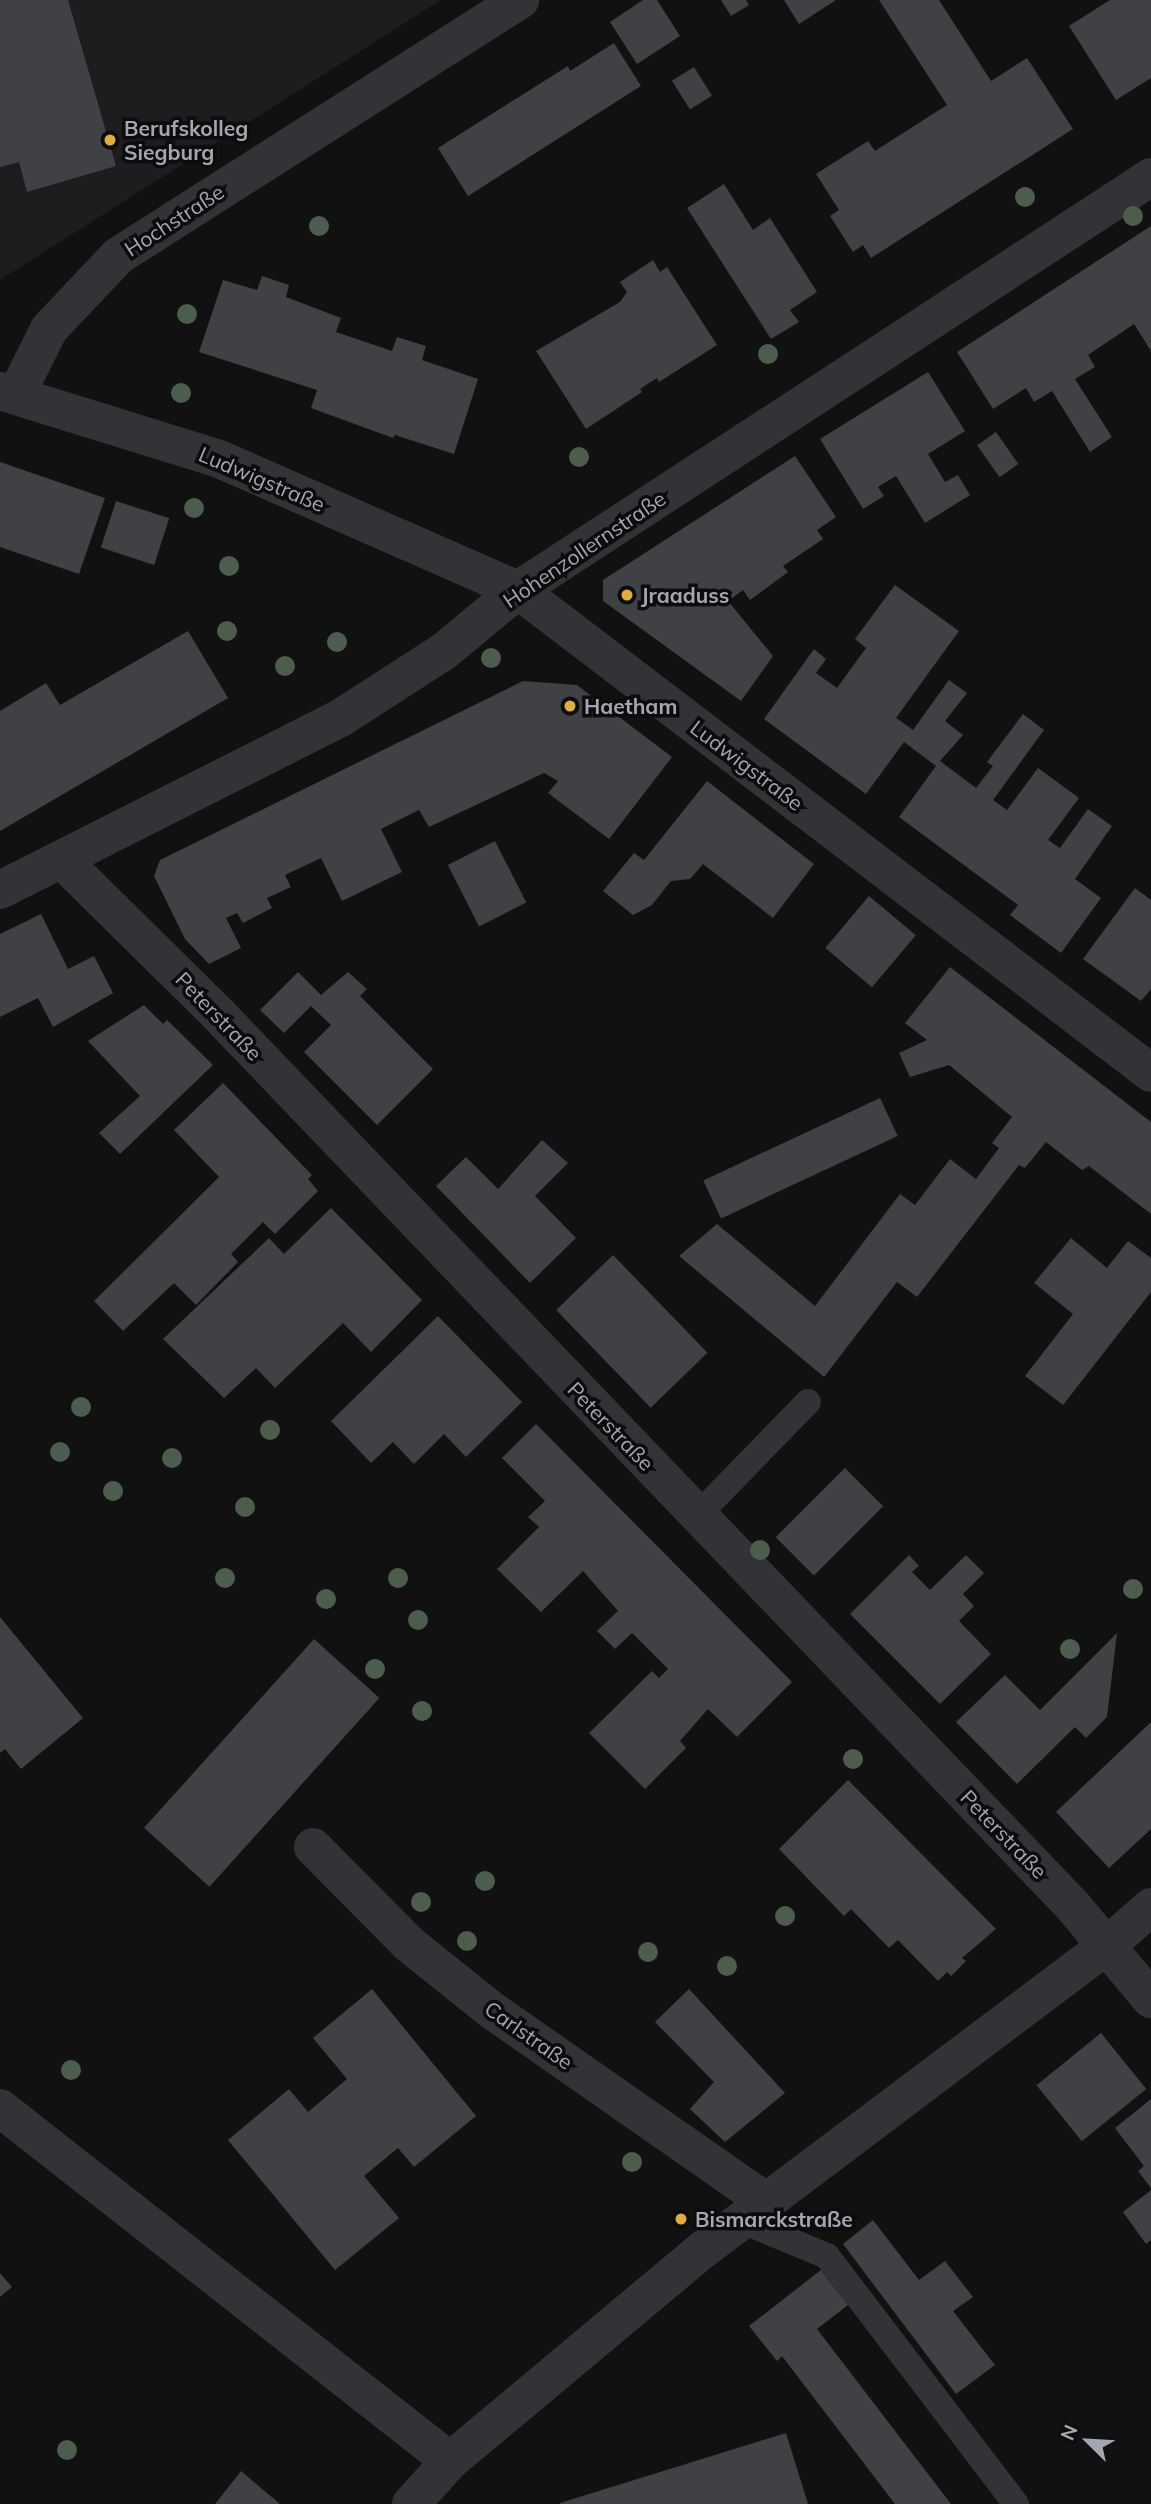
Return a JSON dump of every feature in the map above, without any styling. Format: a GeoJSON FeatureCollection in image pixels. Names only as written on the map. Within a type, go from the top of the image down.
{"type":"FeatureCollection","features":[{"type":"Feature","properties":{"kind":"street","name":"Hochstraße"},"geometry":{"type":"LineString","coordinates":[[8,393],[49,329],[118,256],[520,0]]}},
{"type":"Feature","properties":{"kind":"street","name":"Hohenzollernstraße"},"geometry":{"type":"LineString","coordinates":[[0,890],[342,717],[443,652],[518,590],[1151,177]]}},
{"type":"Feature","properties":{"kind":"street","name":"Ludwigstraße"},"geometry":{"type":"LineString","coordinates":[[8,393],[217,458],[518,590],[1151,1073]]}},
{"type":"Feature","properties":{"kind":"street","name":"Peterstraße"},"geometry":{"type":"LineString","coordinates":[[62,860],[219,1015],[1109,1944],[1151,1999]]}},
{"type":"Feature","properties":{"kind":"street","name":"Carlstraße"},"geometry":{"type":"LineString","coordinates":[[313,1847],[409,1944],[489,2009],[752,2210]]}},
{"type":"Feature","properties":{"kind":"street"},"geometry":{"type":"LineString","coordinates":[[411,2504],[450,2462],[752,2210],[1109,1944],[1151,1907]]}},
{"type":"Feature","properties":{"kind":"street"},"geometry":{"type":"LineString","coordinates":[[0,2108],[450,2462]]}},
{"type":"Feature","properties":{"kind":"lane"},"geometry":{"type":"LineString","coordinates":[[697,1516],[808,1402]]}},
{"type":"Feature","properties":{"kind":"lane"},"geometry":{"type":"LineString","coordinates":[[752,2210],[827,2256],[1016,2504]]}},
{"type":"Feature","properties":{"kind":"shaded area","name":"Berufskolleg Siegburg"},"geometry":{"type":"Polygon","coordinates":[[[0,0],[441,0],[0,280],[0,0]]]}},
{"type":"Feature","properties":{"kind":"building"},"geometry":{"type":"Polygon","coordinates":[[[0,0],[68,0],[116,166],[27,192],[19,162],[0,167],[0,0]]]}},
{"type":"Feature","properties":{"kind":"building"},"geometry":{"type":"Polygon","coordinates":[[[643,0],[657,0],[680,36],[637,64],[610,22],[643,0]]]}},
{"type":"Feature","properties":{"kind":"building"},"geometry":{"type":"Polygon","coordinates":[[[721,0],[746,0],[749,5],[731,16],[721,0]]]}},
{"type":"Feature","properties":{"kind":"building"},"geometry":{"type":"Polygon","coordinates":[[[784,0],[836,0],[799,24],[784,0]]]}},
{"type":"Feature","properties":{"kind":"building"},"geometry":{"type":"Polygon","coordinates":[[[879,0],[939,0],[991,81],[1027,58],[1073,129],[871,258],[863,245],[853,252],[830,216],[839,210],[816,174],[868,141],[875,151],[947,105],[879,0]]]}},
{"type":"Feature","properties":{"kind":"building"},"geometry":{"type":"Polygon","coordinates":[[[1110,0],[1151,0],[1151,78],[1116,100],[1069,26],[1110,0]]]}},
{"type":"Feature","properties":{"kind":"building"},"geometry":{"type":"Polygon","coordinates":[[[614,43],[641,86],[468,196],[438,148],[568,66],[570,71],[614,43]]]}},
{"type":"Feature","properties":{"kind":"building"},"geometry":{"type":"Polygon","coordinates":[[[694,67],[712,96],[690,110],[672,81],[694,67]]]}},
{"type":"Feature","properties":{"kind":"building"},"geometry":{"type":"Polygon","coordinates":[[[724,184],[753,230],[770,218],[817,292],[790,310],[799,322],[771,339],[687,208],[724,184]]]}},
{"type":"Feature","properties":{"kind":"building"},"geometry":{"type":"Polygon","coordinates":[[[1151,226],[1151,351],[1134,324],[1088,355],[1095,367],[1075,379],[1112,437],[1090,452],[1052,391],[1034,402],[1026,388],[993,409],[957,352],[1151,226]]]}},
{"type":"Feature","properties":{"kind":"building"},"geometry":{"type":"Polygon","coordinates":[[[653,260],[660,272],[667,267],[717,345],[659,382],[657,378],[640,389],[642,392],[586,429],[536,351],[620,302],[627,292],[620,282],[653,260]]]}},
{"type":"Feature","properties":{"kind":"building"},"geometry":{"type":"Polygon","coordinates":[[[262,276],[289,285],[286,297],[341,318],[336,332],[392,351],[397,337],[426,346],[422,360],[478,379],[454,454],[395,435],[393,438],[311,408],[317,390],[199,352],[223,280],[257,290],[262,276]]]}},
{"type":"Feature","properties":{"kind":"building"},"geometry":{"type":"Polygon","coordinates":[[[928,372],[965,431],[928,454],[945,482],[958,475],[970,495],[925,523],[896,476],[878,487],[884,496],[863,509],[820,439],[928,372]]]}},
{"type":"Feature","properties":{"kind":"building"},"geometry":{"type":"Polygon","coordinates":[[[996,432],[1018,464],[1000,477],[977,445],[996,432]]]}},
{"type":"Feature","properties":{"kind":"building"},"geometry":{"type":"Polygon","coordinates":[[[795,456],[836,517],[817,530],[823,539],[783,566],[788,572],[750,600],[743,590],[728,601],[773,656],[741,701],[603,601],[603,580],[795,456]]]}},
{"type":"Feature","properties":{"kind":"building"},"geometry":{"type":"Polygon","coordinates":[[[0,462],[105,498],[79,574],[0,547],[0,462]]]}},
{"type":"Feature","properties":{"kind":"building"},"geometry":{"type":"Polygon","coordinates":[[[116,501],[169,518],[154,565],[101,548],[116,501]]]}},
{"type":"Feature","properties":{"kind":"building"},"geometry":{"type":"Polygon","coordinates":[[[895,585],[959,631],[896,718],[913,730],[949,680],[967,693],[945,721],[963,735],[940,761],[976,788],[993,766],[987,762],[1023,714],[1044,730],[993,800],[1007,810],[1038,768],[1079,798],[1048,840],[1060,848],[1088,809],[1112,826],[1075,879],[1101,898],[1061,953],[1010,915],[1018,905],[899,817],[936,766],[904,742],[866,794],[764,719],[814,649],[826,659],[816,673],[837,688],[866,648],[855,639],[895,585]]]}},
{"type":"Feature","properties":{"kind":"building"},"geometry":{"type":"Polygon","coordinates":[[[188,631],[228,698],[0,831],[0,711],[46,683],[60,705],[188,631]]]}},
{"type":"Feature","properties":{"kind":"building"},"geometry":{"type":"Polygon","coordinates":[[[523,681],[577,685],[672,757],[609,839],[548,793],[558,781],[544,773],[429,827],[419,810],[381,829],[402,872],[342,901],[321,858],[285,875],[291,887],[267,898],[272,908],[243,923],[237,913],[226,918],[241,948],[209,964],[185,939],[154,876],[160,860],[523,681]]]}},
{"type":"Feature","properties":{"kind":"building"},"geometry":{"type":"Polygon","coordinates":[[[707,781],[814,864],[773,918],[703,864],[690,879],[671,881],[652,905],[633,915],[603,891],[634,853],[644,860],[707,781]]]}},
{"type":"Feature","properties":{"kind":"building"},"geometry":{"type":"Polygon","coordinates":[[[495,841],[526,902],[479,927],[448,865],[495,841]]]}},
{"type":"Feature","properties":{"kind":"building"},"geometry":{"type":"Polygon","coordinates":[[[1135,888],[1151,900],[1151,989],[1141,1001],[1083,959],[1135,888]]]}},
{"type":"Feature","properties":{"kind":"building"},"geometry":{"type":"Polygon","coordinates":[[[869,896],[916,935],[872,987],[825,948],[869,896]]]}},
{"type":"Feature","properties":{"kind":"building"},"geometry":{"type":"Polygon","coordinates":[[[41,914],[68,969],[94,956],[113,993],[53,1027],[38,998],[0,1017],[0,934],[41,914]]]}},
{"type":"Feature","properties":{"kind":"building"},"geometry":{"type":"Polygon","coordinates":[[[950,967],[1151,1122],[1151,1214],[1089,1166],[1082,1170],[1046,1142],[1025,1168],[1019,1165],[917,1297],[897,1282],[824,1377],[679,1256],[717,1224],[815,1306],[900,1194],[915,1205],[950,1159],[976,1179],[999,1148],[992,1143],[1012,1117],[949,1065],[910,1077],[899,1053],[927,1040],[905,1023],[950,967]]]}},
{"type":"Feature","properties":{"kind":"building"},"geometry":{"type":"Polygon","coordinates":[[[298,972],[321,995],[348,972],[367,989],[360,996],[433,1069],[377,1125],[304,1052],[331,1025],[311,1006],[284,1033],[260,1010],[298,972]]]}},
{"type":"Feature","properties":{"kind":"building"},"geometry":{"type":"Polygon","coordinates":[[[144,1005],[163,1024],[167,1020],[213,1065],[120,1154],[99,1133],[140,1096],[88,1041],[144,1005]]]}},
{"type":"Feature","properties":{"kind":"building"},"geometry":{"type":"Polygon","coordinates":[[[223,1083],[312,1175],[308,1179],[318,1191],[275,1234],[263,1222],[231,1254],[238,1262],[196,1305],[174,1283],[123,1331],[94,1301],[219,1177],[174,1130],[223,1083]]]}},
{"type":"Feature","properties":{"kind":"building"},"geometry":{"type":"Polygon","coordinates":[[[880,1098],[898,1136],[721,1218],[703,1180],[880,1098]]]}},
{"type":"Feature","properties":{"kind":"building"},"geometry":{"type":"Polygon","coordinates":[[[542,1140],[568,1163],[535,1196],[576,1238],[530,1283],[436,1186],[466,1157],[498,1189],[542,1140]]]}},
{"type":"Feature","properties":{"kind":"building"},"geometry":{"type":"Polygon","coordinates":[[[331,1208],[422,1300],[371,1352],[343,1323],[275,1388],[256,1368],[224,1398],[163,1339],[269,1238],[284,1254],[331,1208]]]}},
{"type":"Feature","properties":{"kind":"building"},"geometry":{"type":"Polygon","coordinates":[[[1071,1238],[1107,1268],[1128,1241],[1151,1258],[1151,1292],[1063,1405],[1025,1376],[1073,1314],[1034,1283],[1071,1238]]]}},
{"type":"Feature","properties":{"kind":"building"},"geometry":{"type":"Polygon","coordinates":[[[613,1255],[707,1353],[651,1408],[556,1310],[613,1255]]]}},
{"type":"Feature","properties":{"kind":"building"},"geometry":{"type":"Polygon","coordinates":[[[438,1316],[522,1402],[466,1457],[444,1434],[414,1464],[393,1442],[371,1463],[331,1421],[438,1316]]]}},
{"type":"Feature","properties":{"kind":"building"},"geometry":{"type":"Polygon","coordinates":[[[536,1424],[792,1682],[737,1737],[708,1709],[680,1741],[686,1748],[645,1789],[589,1733],[652,1671],[659,1678],[668,1669],[632,1633],[615,1649],[597,1631],[618,1611],[583,1571],[541,1612],[497,1569],[539,1527],[528,1517],[545,1501],[502,1458],[536,1424]]]}},
{"type":"Feature","properties":{"kind":"building"},"geometry":{"type":"Polygon","coordinates":[[[845,1468],[883,1506],[814,1575],[776,1537],[845,1468]]]}},
{"type":"Feature","properties":{"kind":"building"},"geometry":{"type":"Polygon","coordinates":[[[909,1555],[919,1566],[912,1572],[930,1590],[966,1555],[984,1573],[963,1594],[974,1606],[959,1621],[991,1654],[940,1704],[850,1614],[909,1555]]]}},
{"type":"Feature","properties":{"kind":"building"},"geometry":{"type":"Polygon","coordinates":[[[0,1617],[83,1718],[21,1769],[5,1749],[0,1753],[0,1617]]]}},
{"type":"Feature","properties":{"kind":"building"},"geometry":{"type":"Polygon","coordinates":[[[1117,1633],[1107,1717],[1086,1738],[1075,1727],[1017,1784],[956,1722],[1005,1675],[1040,1710],[1117,1633]]]}},
{"type":"Feature","properties":{"kind":"building"},"geometry":{"type":"Polygon","coordinates":[[[314,1639],[379,1698],[209,1887],[144,1828],[314,1639]]]}},
{"type":"Feature","properties":{"kind":"building"},"geometry":{"type":"Polygon","coordinates":[[[1151,1722],[1151,1829],[1109,1868],[1056,1812],[1151,1722]]]}},
{"type":"Feature","properties":{"kind":"building"},"geometry":{"type":"Polygon","coordinates":[[[848,1780],[996,1929],[962,1958],[966,1961],[951,1976],[947,1972],[938,1981],[898,1940],[889,1948],[851,1909],[844,1916],[779,1849],[848,1780]]]}},
{"type":"Feature","properties":{"kind":"building"},"geometry":{"type":"Polygon","coordinates":[[[372,1989],[476,2116],[414,2167],[398,2148],[364,2176],[399,2218],[335,2270],[228,2140],[289,2089],[308,2112],[347,2079],[313,2038],[372,1989]]]}},
{"type":"Feature","properties":{"kind":"building"},"geometry":{"type":"Polygon","coordinates":[[[689,1989],[785,2093],[725,2142],[690,2109],[714,2082],[655,2022],[689,1989]]]}},
{"type":"Feature","properties":{"kind":"building"},"geometry":{"type":"Polygon","coordinates":[[[1101,2033],[1146,2089],[1082,2141],[1036,2085],[1101,2033]]]}},
{"type":"Feature","properties":{"kind":"building"},"geometry":{"type":"Polygon","coordinates":[[[1151,2099],[1151,2188],[1138,2171],[1144,2166],[1115,2128],[1151,2099]]]}},
{"type":"Feature","properties":{"kind":"building"},"geometry":{"type":"Polygon","coordinates":[[[1151,2190],[1151,2240],[1146,2244],[1123,2212],[1151,2190]]]}},
{"type":"Feature","properties":{"kind":"building"},"geometry":{"type":"Polygon","coordinates":[[[873,2220],[919,2280],[945,2261],[973,2297],[953,2311],[995,2365],[956,2394],[843,2244],[873,2220]]]}},
{"type":"Feature","properties":{"kind":"building"},"geometry":{"type":"Polygon","coordinates":[[[821,2270],[848,2305],[817,2329],[951,2504],[895,2504],[782,2356],[777,2361],[749,2326],[821,2270]]]}},
{"type":"Feature","properties":{"kind":"building"},"geometry":{"type":"Polygon","coordinates":[[[0,2273],[12,2287],[0,2297],[0,2273]]]}},
{"type":"Feature","properties":{"kind":"building"},"geometry":{"type":"Polygon","coordinates":[[[786,2433],[808,2504],[560,2504],[560,2503],[786,2433]]]}},
{"type":"Feature","properties":{"kind":"building"},"geometry":{"type":"Polygon","coordinates":[[[241,2471],[280,2504],[215,2504],[241,2471]]]}},
{"type":"Feature","properties":{"kind":"place","name":"Berufskolleg Siegburg"},"geometry":{"type":"Point","coordinates":[110,140]}},
{"type":"Feature","properties":{"kind":"place","name":"Jraaduss"},"geometry":{"type":"Point","coordinates":[627,595]}},
{"type":"Feature","properties":{"kind":"place","name":"Haetham"},"geometry":{"type":"Point","coordinates":[570,706]}},
{"type":"Feature","properties":{"kind":"place","name":"Bismarckstraße"},"geometry":{"type":"Point","coordinates":[681,2219]}}]}
